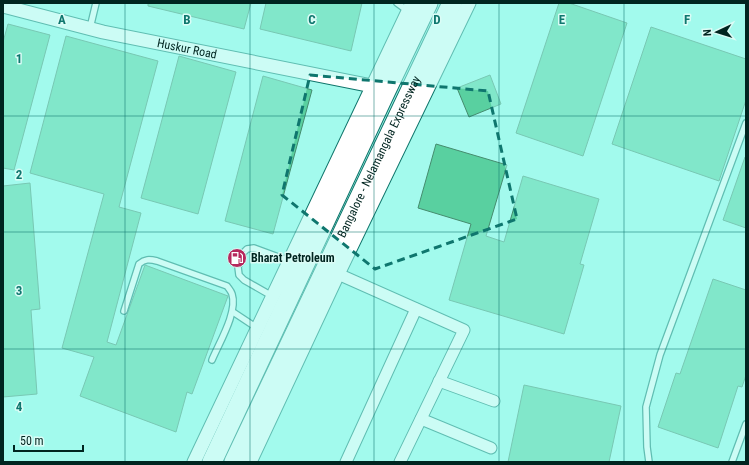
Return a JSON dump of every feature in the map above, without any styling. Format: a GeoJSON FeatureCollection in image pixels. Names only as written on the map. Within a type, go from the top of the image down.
{"type":"FeatureCollection","features":[{"type":"Feature","properties":{"kind":"highway","name":"Bangalore - Nelamangala Expressway"},"geometry":{"type":"LineString","coordinates":[[212,462],[313,244],[428,3]]}},
{"type":"Feature","properties":{"kind":"highway","name":"Bangalore - Nelamangala Expressway"},"geometry":{"type":"LineString","coordinates":[[234,462],[452,3]]}},
{"type":"Feature","properties":{"kind":"street"},"geometry":{"type":"LineString","coordinates":[[250,462],[338,274],[469,3]]}},
{"type":"Feature","properties":{"kind":"street","name":"Huskur Road"},"geometry":{"type":"LineString","coordinates":[[3,6],[90,28],[372,86]]}},
{"type":"Feature","properties":{"kind":"street"},"geometry":{"type":"LineString","coordinates":[[194,462],[410,7]]}},
{"type":"Feature","properties":{"kind":"street"},"geometry":{"type":"LineString","coordinates":[[338,274],[464,330],[400,462]]}},
{"type":"Feature","properties":{"kind":"street"},"geometry":{"type":"LineString","coordinates":[[346,462],[416,309]]}},
{"type":"Feature","properties":{"kind":"street"},"geometry":{"type":"LineString","coordinates":[[439,381],[494,401]]}},
{"type":"Feature","properties":{"kind":"street"},"geometry":{"type":"LineString","coordinates":[[421,419],[491,448]]}},
{"type":"Feature","properties":{"kind":"lane"},"geometry":{"type":"LineString","coordinates":[[90,28],[96,3]]}},
{"type":"Feature","properties":{"kind":"lane"},"geometry":{"type":"LineString","coordinates":[[397,3],[410,7]]}},
{"type":"Feature","properties":{"kind":"lane"},"geometry":{"type":"LineString","coordinates":[[649,462],[646,407],[660,355],[746,123]]}},
{"type":"Feature","properties":{"kind":"lane"},"geometry":{"type":"LineString","coordinates":[[272,296],[244,280],[239,275],[238,267],[242,253],[247,249],[254,248],[289,261]]}},
{"type":"Feature","properties":{"kind":"lane"},"geometry":{"type":"LineString","coordinates":[[124,311],[139,264],[144,260],[151,259],[227,286],[232,293],[234,301],[233,312],[212,360]]}},
{"type":"Feature","properties":{"kind":"lane"},"geometry":{"type":"LineString","coordinates":[[233,312],[257,329]]}},
{"type":"Feature","properties":{"kind":"lane"},"geometry":{"type":"LineString","coordinates":[[732,462],[746,424]]}},
{"type":"Feature","properties":{"kind":"highlighted area"},"geometry":{"type":"Polygon","coordinates":[[[310,75],[488,91],[517,219],[375,269],[282,195],[310,75]]]}},
{"type":"Feature","properties":{"kind":"building"},"geometry":{"type":"Polygon","coordinates":[[[148,3],[251,3],[244,29],[148,6],[148,3]]]}},
{"type":"Feature","properties":{"kind":"building"},"geometry":{"type":"Polygon","coordinates":[[[266,3],[362,3],[351,51],[260,29],[266,3]]]}},
{"type":"Feature","properties":{"kind":"building"},"geometry":{"type":"Polygon","coordinates":[[[559,3],[569,3],[627,23],[583,156],[516,133],[559,3]]]}},
{"type":"Feature","properties":{"kind":"building"},"geometry":{"type":"Polygon","coordinates":[[[8,24],[50,35],[14,170],[3,168],[3,42],[8,24]]]}},
{"type":"Feature","properties":{"kind":"building"},"geometry":{"type":"Polygon","coordinates":[[[651,27],[746,59],[746,100],[719,181],[612,144],[651,27]]]}},
{"type":"Feature","properties":{"kind":"building"},"geometry":{"type":"Polygon","coordinates":[[[66,36],[158,61],[119,207],[141,213],[107,342],[116,345],[145,265],[228,296],[192,394],[187,392],[176,432],[80,396],[94,357],[62,348],[104,194],[30,173],[66,36]]]}},
{"type":"Feature","properties":{"kind":"building"},"geometry":{"type":"Polygon","coordinates":[[[179,56],[236,72],[198,214],[141,198],[179,56]]]}},
{"type":"Feature","properties":{"kind":"building"},"geometry":{"type":"Polygon","coordinates":[[[490,75],[501,104],[469,117],[457,88],[490,75]]]}},
{"type":"Feature","properties":{"kind":"building"},"geometry":{"type":"Polygon","coordinates":[[[263,76],[312,90],[273,234],[225,221],[263,76]]]}},
{"type":"Feature","properties":{"kind":"building"},"geometry":{"type":"Polygon","coordinates":[[[436,144],[507,165],[486,236],[504,242],[523,176],[599,199],[580,264],[584,265],[564,334],[449,300],[471,224],[418,208],[436,144]]]}},
{"type":"Feature","properties":{"kind":"building"},"geometry":{"type":"Polygon","coordinates":[[[746,157],[746,228],[723,220],[746,157]]]}},
{"type":"Feature","properties":{"kind":"building"},"geometry":{"type":"Polygon","coordinates":[[[30,183],[40,309],[31,310],[37,394],[3,397],[3,186],[30,183]]]}},
{"type":"Feature","properties":{"kind":"building"},"geometry":{"type":"Polygon","coordinates":[[[713,279],[746,290],[746,375],[742,387],[738,386],[718,448],[658,427],[676,373],[680,374],[713,279]]]}},
{"type":"Feature","properties":{"kind":"building"},"geometry":{"type":"Polygon","coordinates":[[[524,385],[621,406],[609,462],[508,462],[524,385]]]}},
{"type":"Feature","properties":{"kind":"place","name":"Bharat Petroleum"},"geometry":{"type":"Point","coordinates":[237,258]}}]}
